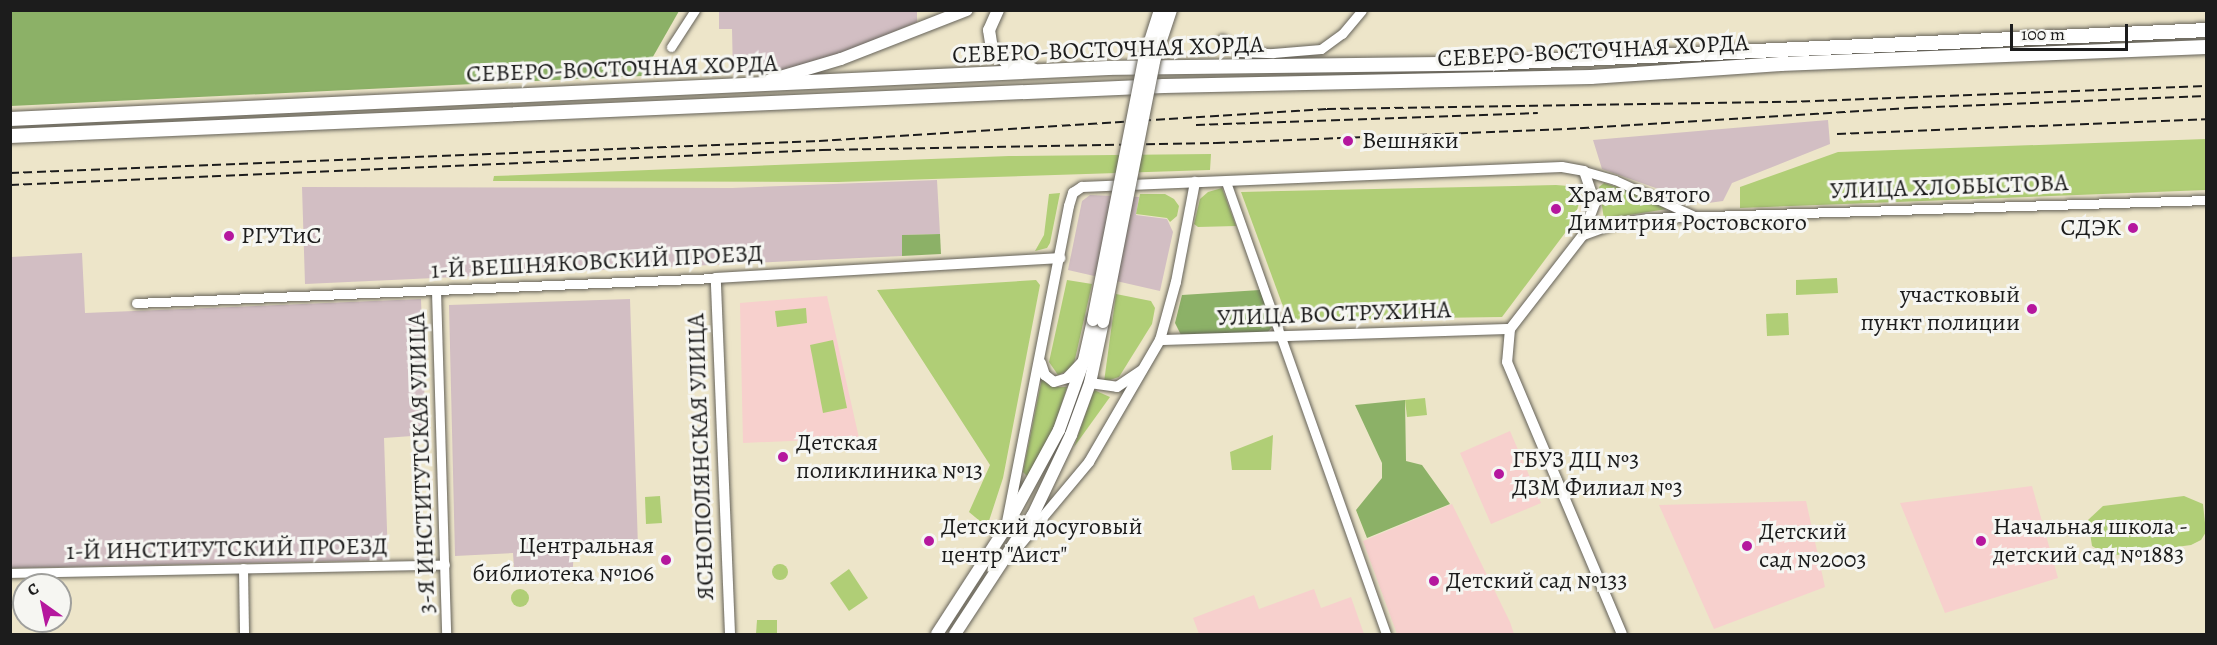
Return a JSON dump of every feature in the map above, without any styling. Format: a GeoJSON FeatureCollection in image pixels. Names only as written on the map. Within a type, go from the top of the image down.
{"type":"FeatureCollection","features":[{"type":"Feature","properties":{"kind":"main road"},"geometry":{"type":"LineString","coordinates":[[737,87],[831,62],[967,10]]}},
{"type":"Feature","properties":{"kind":"main road"},"geometry":{"type":"LineString","coordinates":[[998,10],[989,30],[995,53],[1011,64],[1046,72]]}},
{"type":"Feature","properties":{"kind":"main road"},"geometry":{"type":"LineString","coordinates":[[955,634],[1033,515],[1071,435],[1090,383],[1098,321],[1144,60],[1160,10]]}},
{"type":"Feature","properties":{"kind":"main road"},"geometry":{"type":"LineString","coordinates":[[937,634],[1005,529],[1059,430],[1098,321],[1151,77],[1171,10]]}},
{"type":"Feature","properties":{"kind":"main road","name":"СЕВЕРО-ВОСТОЧНАЯ ХОРДА"},"geometry":{"type":"LineString","coordinates":[[10,119],[1046,72],[1508,62],[2206,30]]}},
{"type":"Feature","properties":{"kind":"main road","name":"СЕВЕРО-ВОСТОЧНАЯ ХОРДА"},"geometry":{"type":"LineString","coordinates":[[10,136],[1131,87],[1591,76],[1781,64],[2206,47]]}},
{"type":"Feature","properties":{"kind":"street"},"geometry":{"type":"LineString","coordinates":[[671,47],[695,10]]}},
{"type":"Feature","properties":{"kind":"street"},"geometry":{"type":"LineString","coordinates":[[1222,39],[1240,52],[1273,54],[1321,49],[1342,34],[1362,10]]}},
{"type":"Feature","properties":{"kind":"street"},"geometry":{"type":"LineString","coordinates":[[1005,529],[1041,363],[1069,206],[1074,193],[1082,187],[1562,167],[1584,171],[1595,203],[1583,235],[1510,329],[1507,362],[1622,634]]}},
{"type":"Feature","properties":{"kind":"street","name":"УЛИЦА ХЛОБЫСТОВА"},"geometry":{"type":"LineString","coordinates":[[1584,171],[1615,180],[1692,215]]}},
{"type":"Feature","properties":{"kind":"street"},"geometry":{"type":"LineString","coordinates":[[988,584],[1089,462],[1160,340],[1176,282],[1195,182]]}},
{"type":"Feature","properties":{"kind":"street"},"geometry":{"type":"LineString","coordinates":[[1226,182],[1386,634]]}},
{"type":"Feature","properties":{"kind":"street","name":"УЛИЦА ХЛОБЫСТОВА"},"geometry":{"type":"LineString","coordinates":[[1583,235],[1619,222],[1692,215],[2206,200]]}},
{"type":"Feature","properties":{"kind":"street","name":"1-Й ВЕШНЯКОВСКИЙ ПРОЕЗД"},"geometry":{"type":"LineString","coordinates":[[136,303],[716,278],[1060,258]]}},
{"type":"Feature","properties":{"kind":"street","name":"ЯСНОПОЛЯНСКАЯ УЛИЦА"},"geometry":{"type":"LineString","coordinates":[[716,278],[730,634]]}},
{"type":"Feature","properties":{"kind":"street","name":"3-Я ИНСТИТУТСКАЯ УЛИЦА"},"geometry":{"type":"LineString","coordinates":[[436,291],[446,634]]}},
{"type":"Feature","properties":{"kind":"street","name":"УЛИЦА ВОСТРУХИНА"},"geometry":{"type":"LineString","coordinates":[[1160,340],[1510,329]]}},
{"type":"Feature","properties":{"kind":"street"},"geometry":{"type":"LineString","coordinates":[[1041,363],[1045,375],[1054,382],[1067,378],[1084,360]]}},
{"type":"Feature","properties":{"kind":"street"},"geometry":{"type":"LineString","coordinates":[[1090,383],[1117,387],[1145,369]]}},
{"type":"Feature","properties":{"kind":"street","name":"1-Й ИНСТИТУТСКИЙ ПРОЕЗД"},"geometry":{"type":"LineString","coordinates":[[10,573],[445,565]]}},
{"type":"Feature","properties":{"kind":"street"},"geometry":{"type":"LineString","coordinates":[[243,568],[244,634]]}},
{"type":"Feature","properties":{"kind":"shaded area"},"geometry":{"type":"Polygon","coordinates":[[[719,11],[917,11],[917,22],[841,54],[788,70],[733,75],[732,29],[719,29],[719,11]]]}},
{"type":"Feature","properties":{"kind":"shaded area"},"geometry":{"type":"Polygon","coordinates":[[[1828,120],[1830,144],[1732,183],[1723,201],[1701,204],[1602,169],[1593,140],[1828,120]]]}},
{"type":"Feature","properties":{"kind":"shaded area"},"geometry":{"type":"Polygon","coordinates":[[[937,180],[940,234],[902,235],[902,256],[305,284],[302,187],[732,188],[937,180]]]}},
{"type":"Feature","properties":{"kind":"shaded area"},"geometry":{"type":"Polygon","coordinates":[[[1090,195],[1139,197],[1136,215],[1167,219],[1173,232],[1160,291],[1068,270],[1082,201],[1090,195]]]}},
{"type":"Feature","properties":{"kind":"shaded area"},"geometry":{"type":"Polygon","coordinates":[[[82,253],[85,313],[421,299],[426,435],[384,438],[388,560],[11,568],[11,257],[82,253]]]}},
{"type":"Feature","properties":{"kind":"shaded area"},"geometry":{"type":"Polygon","coordinates":[[[827,296],[859,438],[743,443],[740,303],[827,296]]]}},
{"type":"Feature","properties":{"kind":"shaded area"},"geometry":{"type":"Polygon","coordinates":[[[630,299],[638,547],[574,550],[572,581],[515,584],[513,553],[455,556],[449,305],[630,299]]]}},
{"type":"Feature","properties":{"kind":"shaded area","name":"ГБУЗ ДЦ №3 ДЗМ Филиал №3"},"geometry":{"type":"Polygon","coordinates":[[[1510,431],[1541,503],[1491,524],[1460,453],[1510,431]]]}},
{"type":"Feature","properties":{"kind":"shaded area","name":"Начальная школа - детский сад №1883"},"geometry":{"type":"Polygon","coordinates":[[[2032,486],[2058,578],[1945,613],[1900,503],[2032,486]]]}},
{"type":"Feature","properties":{"kind":"shaded area","name":"Детский сад №2003"},"geometry":{"type":"Polygon","coordinates":[[[1806,501],[1825,587],[1714,629],[1659,505],[1806,501]]]}},
{"type":"Feature","properties":{"kind":"shaded area","name":"Детский сад №133"},"geometry":{"type":"Polygon","coordinates":[[[1452,504],[1514,634],[1397,634],[1363,541],[1452,504]]]}},
{"type":"Feature","properties":{"kind":"shaded area"},"geometry":{"type":"Polygon","coordinates":[[[1314,589],[1321,608],[1351,597],[1364,634],[1199,634],[1193,618],[1254,595],[1259,609],[1314,589]]]}},
{"type":"Feature","properties":{"kind":"green space"},"geometry":{"type":"Polygon","coordinates":[[[10,11],[679,11],[642,76],[11,106],[10,11]]]}},
{"type":"Feature","properties":{"kind":"green space"},"geometry":{"type":"Polygon","coordinates":[[[2206,139],[2206,190],[1740,208],[1740,187],[1838,152],[2206,139]]]}},
{"type":"Feature","properties":{"kind":"green space"},"geometry":{"type":"Polygon","coordinates":[[[1211,154],[1210,170],[838,182],[493,181],[494,176],[1009,156],[1211,154]]]}},
{"type":"Feature","properties":{"kind":"green space"},"geometry":{"type":"Polygon","coordinates":[[[1604,183],[1630,191],[1667,209],[1604,219],[1599,187],[1604,183]]]}},
{"type":"Feature","properties":{"kind":"green space"},"geometry":{"type":"Polygon","coordinates":[[[1568,186],[1575,191],[1579,203],[1574,221],[1502,317],[1288,320],[1241,192],[1568,186]]]}},
{"type":"Feature","properties":{"kind":"green space"},"geometry":{"type":"Polygon","coordinates":[[[1222,188],[1236,226],[1198,227],[1194,224],[1200,199],[1208,192],[1222,188]]]}},
{"type":"Feature","properties":{"kind":"green space"},"geometry":{"type":"Polygon","coordinates":[[[1060,193],[1050,243],[1047,248],[1035,251],[1044,235],[1049,194],[1060,193]]]}},
{"type":"Feature","properties":{"kind":"green space"},"geometry":{"type":"Polygon","coordinates":[[[1140,194],[1165,194],[1174,199],[1179,206],[1177,216],[1170,222],[1167,218],[1136,214],[1140,194]]]}},
{"type":"Feature","properties":{"kind":"green space"},"geometry":{"type":"Polygon","coordinates":[[[940,234],[941,254],[902,256],[902,235],[940,234]]]}},
{"type":"Feature","properties":{"kind":"green space"},"geometry":{"type":"Polygon","coordinates":[[[1837,278],[1838,293],[1796,295],[1796,280],[1837,278]]]}},
{"type":"Feature","properties":{"kind":"green space"},"geometry":{"type":"Polygon","coordinates":[[[1036,280],[1040,285],[1003,478],[987,527],[969,512],[990,465],[877,290],[1036,280]]]}},
{"type":"Feature","properties":{"kind":"green space"},"geometry":{"type":"Polygon","coordinates":[[[1067,280],[1092,284],[1073,368],[1058,375],[1049,362],[1067,280]]]}},
{"type":"Feature","properties":{"kind":"green space"},"geometry":{"type":"Polygon","coordinates":[[[1260,290],[1273,326],[1265,335],[1182,337],[1175,323],[1182,295],[1260,290]]]}},
{"type":"Feature","properties":{"kind":"green space"},"geometry":{"type":"Polygon","coordinates":[[[1116,294],[1151,301],[1155,308],[1152,324],[1119,377],[1104,382],[1116,294]]]}},
{"type":"Feature","properties":{"kind":"green space"},"geometry":{"type":"Polygon","coordinates":[[[806,308],[807,323],[777,327],[775,311],[806,308]]]}},
{"type":"Feature","properties":{"kind":"green space"},"geometry":{"type":"Polygon","coordinates":[[[1788,313],[1789,335],[1767,336],[1766,314],[1788,313]]]}},
{"type":"Feature","properties":{"kind":"green space"},"geometry":{"type":"Polygon","coordinates":[[[833,340],[847,408],[823,413],[810,345],[833,340]]]}},
{"type":"Feature","properties":{"kind":"green space"},"geometry":{"type":"Polygon","coordinates":[[[1042,378],[1056,387],[1067,387],[1053,430],[1028,477],[1023,472],[1042,378]]]}},
{"type":"Feature","properties":{"kind":"green space"},"geometry":{"type":"Polygon","coordinates":[[[1094,390],[1110,397],[1074,447],[1094,390]]]}},
{"type":"Feature","properties":{"kind":"green space"},"geometry":{"type":"Polygon","coordinates":[[[1425,398],[1427,415],[1407,417],[1405,400],[1425,398]]]}},
{"type":"Feature","properties":{"kind":"green space"},"geometry":{"type":"Polygon","coordinates":[[[1405,400],[1406,461],[1422,465],[1450,504],[1367,538],[1356,510],[1382,478],[1382,463],[1355,405],[1405,400]]]}},
{"type":"Feature","properties":{"kind":"green space"},"geometry":{"type":"Polygon","coordinates":[[[1273,435],[1271,470],[1232,470],[1230,452],[1273,435]]]}},
{"type":"Feature","properties":{"kind":"green space"},"geometry":{"type":"Polygon","coordinates":[[[660,496],[662,523],[646,524],[645,497],[660,496]]]}},
{"type":"Feature","properties":{"kind":"green space"},"geometry":{"type":"Polygon","coordinates":[[[2184,496],[2203,504],[2206,532],[2201,540],[2191,545],[2109,556],[2092,546],[2088,520],[2103,506],[2184,496]]]}},
{"type":"Feature","properties":{"kind":"green space"},"geometry":{"type":"Polygon","coordinates":[[[777,564],[783,564],[788,572],[786,578],[777,580],[772,575],[772,569],[777,564]]]}},
{"type":"Feature","properties":{"kind":"green space"},"geometry":{"type":"Polygon","coordinates":[[[849,569],[868,598],[849,611],[830,583],[849,569]]]}},
{"type":"Feature","properties":{"kind":"green space"},"geometry":{"type":"Polygon","coordinates":[[[520,589],[526,592],[529,598],[526,604],[520,607],[514,604],[511,598],[514,592],[520,589]]]}},
{"type":"Feature","properties":{"kind":"green space"},"geometry":{"type":"Polygon","coordinates":[[[757,620],[777,620],[777,634],[756,634],[757,620]]]}},
{"type":"Feature","properties":{"kind":"railway"},"geometry":{"type":"LineString","coordinates":[[10,173],[819,141],[1327,109],[1788,102],[2206,86]]}},
{"type":"Feature","properties":{"kind":"railway"},"geometry":{"type":"LineString","coordinates":[[10,185],[822,150],[1216,143],[1567,129],[1909,108],[2206,96]]}},
{"type":"Feature","properties":{"kind":"railway"},"geometry":{"type":"LineString","coordinates":[[1196,125],[1538,113]]}},
{"type":"Feature","properties":{"kind":"railway"},"geometry":{"type":"LineString","coordinates":[[1837,134],[2206,119]]}},
{"type":"Feature","properties":{"kind":"place","name":"Вешняки"},"geometry":{"type":"Point","coordinates":[1348,141]}},
{"type":"Feature","properties":{"kind":"place","name":"Храм Святого Димитрия Ростовского"},"geometry":{"type":"Point","coordinates":[1556,209]}},
{"type":"Feature","properties":{"kind":"place","name":"СДЭК"},"geometry":{"type":"Point","coordinates":[2133,228]}},
{"type":"Feature","properties":{"kind":"place","name":"РГУТиС"},"geometry":{"type":"Point","coordinates":[229,236]}},
{"type":"Feature","properties":{"kind":"place","name":"участковый пункт полиции"},"geometry":{"type":"Point","coordinates":[2032,309]}},
{"type":"Feature","properties":{"kind":"place","name":"Детская поликлиника №13"},"geometry":{"type":"Point","coordinates":[783,457]}},
{"type":"Feature","properties":{"kind":"place","name":"ГБУЗ ДЦ №3 ДЗМ Филиал №3"},"geometry":{"type":"Point","coordinates":[1499,474]}},
{"type":"Feature","properties":{"kind":"place","name":"Детский досуговый центр \"Аист\""},"geometry":{"type":"Point","coordinates":[929,541]}},
{"type":"Feature","properties":{"kind":"place","name":"Начальная школа - детский сад №1883"},"geometry":{"type":"Point","coordinates":[1981,541]}},
{"type":"Feature","properties":{"kind":"place","name":"Детский сад №2003"},"geometry":{"type":"Point","coordinates":[1747,546]}},
{"type":"Feature","properties":{"kind":"place","name":"Центральная библиотека №106"},"geometry":{"type":"Point","coordinates":[666,560]}},
{"type":"Feature","properties":{"kind":"place","name":"Детский сад №133"},"geometry":{"type":"Point","coordinates":[1434,581]}}]}
